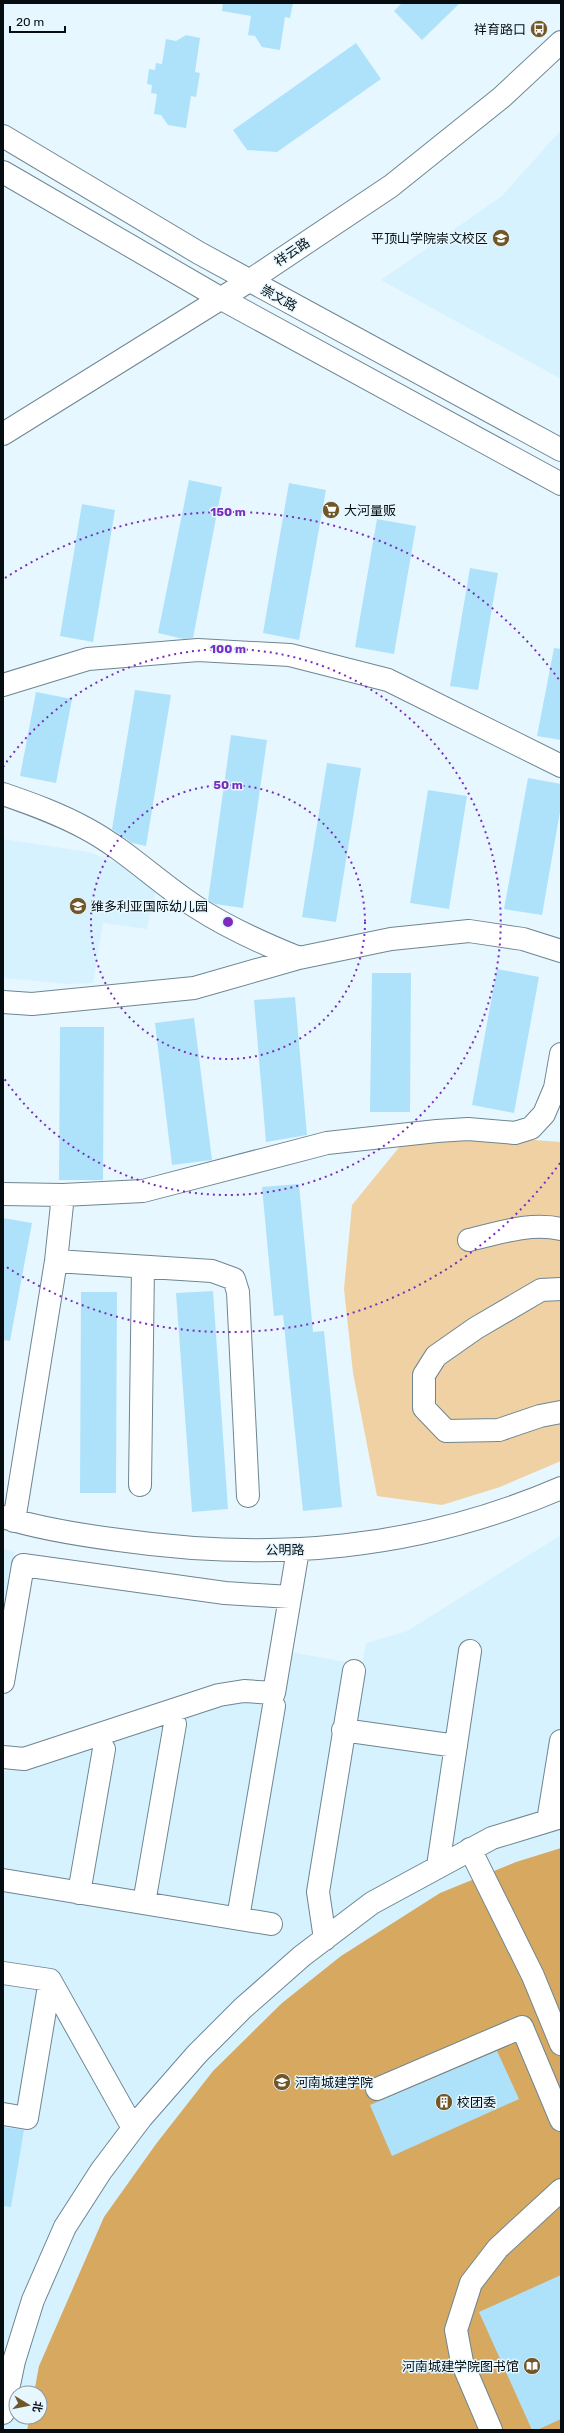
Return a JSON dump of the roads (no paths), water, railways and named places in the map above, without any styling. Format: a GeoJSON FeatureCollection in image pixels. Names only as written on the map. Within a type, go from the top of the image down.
{"type":"FeatureCollection","features":[{"type":"Feature","properties":{"kind":"street","name":"祥云路"},"geometry":{"type":"LineString","coordinates":[[3,434],[249,281],[391,186],[502,97],[561,42]]}},
{"type":"Feature","properties":{"kind":"street","name":"崇文路"},"geometry":{"type":"LineString","coordinates":[[3,136],[249,281],[561,450]]}},
{"type":"Feature","properties":{"kind":"street"},"geometry":{"type":"LineString","coordinates":[[3,172],[220,298],[561,484]]}},
{"type":"Feature","properties":{"kind":"street"},"geometry":{"type":"LineString","coordinates":[[3,685],[88,659],[198,650],[290,655],[388,680],[561,766]]}},
{"type":"Feature","properties":{"kind":"street"},"geometry":{"type":"LineString","coordinates":[[3,794],[42,808],[88,829],[158,878],[196,907],[257,941],[299,958]]}},
{"type":"Feature","properties":{"kind":"street"},"geometry":{"type":"LineString","coordinates":[[3,1002],[32,1004],[194,988],[299,958],[391,939],[469,930],[523,939],[561,951]]}},
{"type":"Feature","properties":{"kind":"street"},"geometry":{"type":"LineString","coordinates":[[3,1194],[63,1195],[143,1191],[327,1143],[468,1129],[515,1133],[531,1128],[544,1114],[555,1088],[561,1054]]}},
{"type":"Feature","properties":{"kind":"street"},"geometry":{"type":"LineString","coordinates":[[9,1519],[56,1261],[63,1195]]}},
{"type":"Feature","properties":{"kind":"street"},"geometry":{"type":"LineString","coordinates":[[469,1240],[523,1227],[550,1226],[561,1229]]}},
{"type":"Feature","properties":{"kind":"street"},"geometry":{"type":"LineString","coordinates":[[56,1261],[212,1271],[234,1279],[238,1292],[248,1496]]}},
{"type":"Feature","properties":{"kind":"street"},"geometry":{"type":"LineString","coordinates":[[140,1485],[143,1267]]}},
{"type":"Feature","properties":{"kind":"street"},"geometry":{"type":"LineString","coordinates":[[561,1289],[541,1290],[476,1328],[436,1356],[424,1375],[424,1408],[446,1431],[499,1430],[540,1416],[561,1412]]}},
{"type":"Feature","properties":{"kind":"street","name":"公明路"},"geometry":{"type":"LineString","coordinates":[[9,1519],[81,1535],[168,1547],[220,1550],[298,1550],[355,1546],[427,1532],[494,1513],[561,1488]]}},
{"type":"Feature","properties":{"kind":"street"},"geometry":{"type":"LineString","coordinates":[[3,1757],[24,1759],[231,1692],[244,1691],[274,1693],[298,1550]]}},
{"type":"Feature","properties":{"kind":"street"},"geometry":{"type":"LineString","coordinates":[[3,1682],[23,1565],[217,1592],[290,1597]]}},
{"type":"Feature","properties":{"kind":"street"},"geometry":{"type":"LineString","coordinates":[[438,1866],[470,1651]]}},
{"type":"Feature","properties":{"kind":"street"},"geometry":{"type":"LineString","coordinates":[[325,1939],[318,1892],[343,1730],[354,1671]]}},
{"type":"Feature","properties":{"kind":"street"},"geometry":{"type":"LineString","coordinates":[[238,1918],[274,1706]]}},
{"type":"Feature","properties":{"kind":"street"},"geometry":{"type":"LineString","coordinates":[[144,1904],[175,1724]]}},
{"type":"Feature","properties":{"kind":"street"},"geometry":{"type":"LineString","coordinates":[[343,1730],[456,1746]]}},
{"type":"Feature","properties":{"kind":"street"},"geometry":{"type":"LineString","coordinates":[[3,2413],[14,2361],[33,2300],[65,2227],[101,2171],[133,2128],[197,2054],[243,2008],[325,1939],[372,1903],[492,1838],[554,1819],[561,1741]]}},
{"type":"Feature","properties":{"kind":"street"},"geometry":{"type":"LineString","coordinates":[[79,1893],[104,1749]]}},
{"type":"Feature","properties":{"kind":"street"},"geometry":{"type":"LineString","coordinates":[[470,1849],[533,1976],[561,2044]]}},
{"type":"Feature","properties":{"kind":"street"},"geometry":{"type":"LineString","coordinates":[[3,1880],[271,1924]]}},
{"type":"Feature","properties":{"kind":"street"},"geometry":{"type":"LineString","coordinates":[[3,1973],[50,1980]]}},
{"type":"Feature","properties":{"kind":"street"},"geometry":{"type":"LineString","coordinates":[[50,1980],[133,2128]]}},
{"type":"Feature","properties":{"kind":"street"},"geometry":{"type":"LineString","coordinates":[[3,2114],[27,2118],[50,1980]]}},
{"type":"Feature","properties":{"kind":"street"},"geometry":{"type":"LineString","coordinates":[[377,2089],[522,2027],[558,2106]]}},
{"type":"Feature","properties":{"kind":"street"},"geometry":{"type":"LineString","coordinates":[[491,2430],[462,2362],[456,2330],[471,2283],[498,2248],[561,2190]]}},
{"type":"Feature","properties":{"kind":"place","name":"祥育路口"},"geometry":{"type":"Point","coordinates":[539,29]}},
{"type":"Feature","properties":{"kind":"place","name":"平顶山学院崇文校区"},"geometry":{"type":"Point","coordinates":[501,238]}},
{"type":"Feature","properties":{"kind":"place","name":"大河量贩"},"geometry":{"type":"Point","coordinates":[331,510]}},
{"type":"Feature","properties":{"kind":"place","name":"维多利亚国际幼儿园"},"geometry":{"type":"Point","coordinates":[78,906]}},
{"type":"Feature","properties":{"kind":"place","name":"河南城建学院"},"geometry":{"type":"Point","coordinates":[282,2082]}},
{"type":"Feature","properties":{"kind":"place","name":"校团委"},"geometry":{"type":"Point","coordinates":[444,2102]}},
{"type":"Feature","properties":{"kind":"place","name":"河南城建学院图书馆"},"geometry":{"type":"Point","coordinates":[532,2366]}}]}
